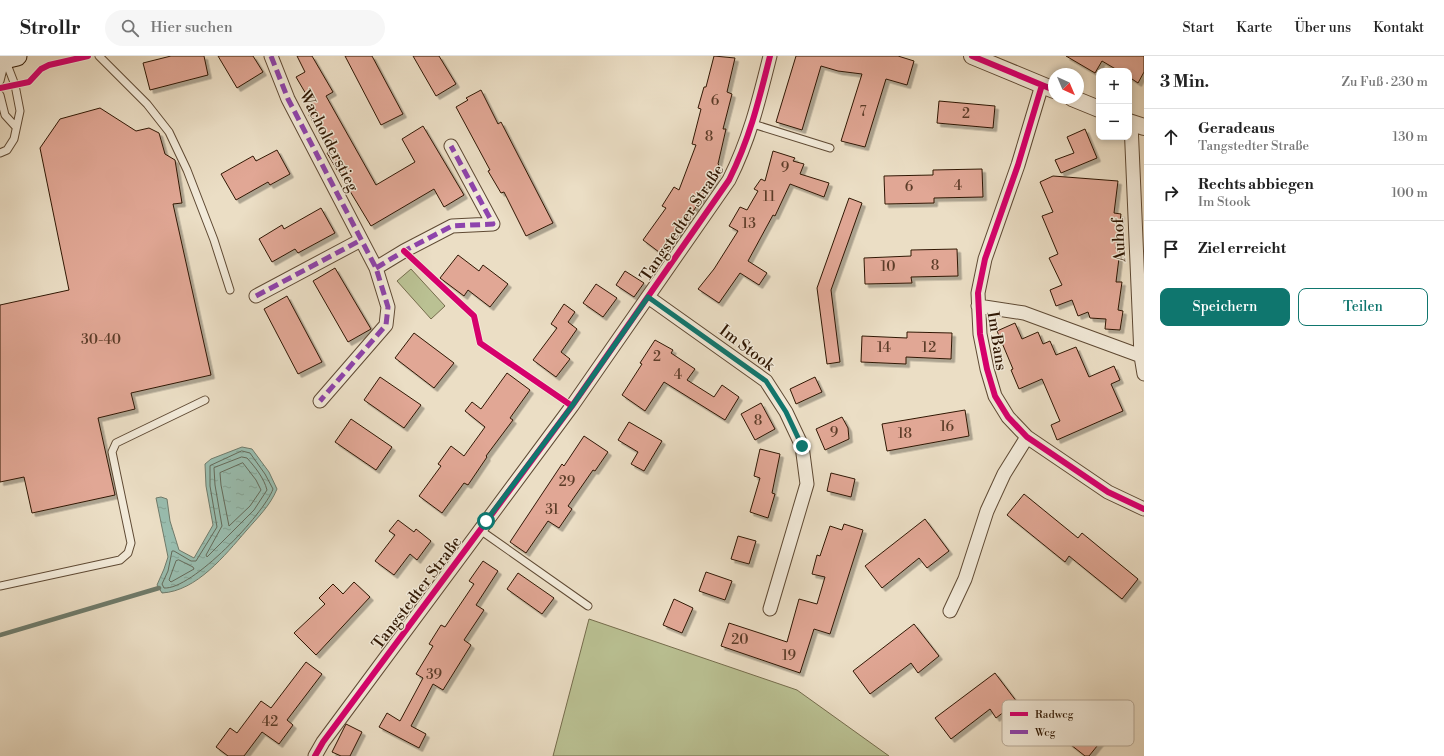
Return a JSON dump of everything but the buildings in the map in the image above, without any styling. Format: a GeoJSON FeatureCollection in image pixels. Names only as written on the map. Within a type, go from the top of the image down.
{"type":"FeatureCollection","features":[{"type":"Feature","properties":{"kind":"street","name":"Wacholderstieg"},"geometry":{"type":"LineString","coordinates":[[271,56],[288,99],[376,268],[388,307],[386,325],[320,400]]}},
{"type":"Feature","properties":{"kind":"street","name":"Tangstedter Straße"},"geometry":{"type":"LineString","coordinates":[[315,756],[327,736],[572,406],[729,180],[743,152],[753,124],[770,56]]}},
{"type":"Feature","properties":{"kind":"street"},"geometry":{"type":"LineString","coordinates":[[972,56],[1048,88]]}},
{"type":"Feature","properties":{"kind":"street","name":"Im Bans"},"geometry":{"type":"LineString","coordinates":[[1048,88],[1018,165],[985,259],[978,293],[978,306],[980,334],[987,369],[995,396],[1008,417],[1027,437],[1108,492],[1144,509]]}},
{"type":"Feature","properties":{"kind":"street"},"geometry":{"type":"LineString","coordinates":[[1084,103],[1096,108]]}},
{"type":"Feature","properties":{"kind":"street","name":"Auhof"},"geometry":{"type":"LineString","coordinates":[[1135,124],[1142,356],[1144,374]]}},
{"type":"Feature","properties":{"kind":"street"},"geometry":{"type":"LineString","coordinates":[[376,268],[404,251],[452,226],[493,224],[451,146]]}},
{"type":"Feature","properties":{"kind":"street"},"geometry":{"type":"LineString","coordinates":[[256,296],[362,240]]}},
{"type":"Feature","properties":{"kind":"street","name":"Im Stook"},"geometry":{"type":"LineString","coordinates":[[648,297],[766,381],[786,412],[802,446],[807,484],[770,609]]}},
{"type":"Feature","properties":{"kind":"street"},"geometry":{"type":"LineString","coordinates":[[978,306],[1024,313],[1142,356]]}},
{"type":"Feature","properties":{"kind":"street"},"geometry":{"type":"LineString","coordinates":[[950,611],[965,579],[987,511],[1004,474],[1027,437]]}},
{"type":"Feature","properties":{"kind":"lane"},"geometry":{"type":"LineString","coordinates":[[99,56],[147,104],[169,132],[187,170],[209,226],[230,290]]}},
{"type":"Feature","properties":{"kind":"lane"},"geometry":{"type":"LineString","coordinates":[[0,81],[7,58]]}},
{"type":"Feature","properties":{"kind":"lane"},"geometry":{"type":"LineString","coordinates":[[0,153],[7,150],[14,139],[15,126],[20,111],[15,85],[7,58]]}},
{"type":"Feature","properties":{"kind":"lane"},"geometry":{"type":"LineString","coordinates":[[0,95],[5,115],[15,126]]}},
{"type":"Feature","properties":{"kind":"lane"},"geometry":{"type":"LineString","coordinates":[[753,124],[830,148]]}},
{"type":"Feature","properties":{"kind":"lane"},"geometry":{"type":"LineString","coordinates":[[0,586],[120,560],[128,553],[131,544],[112,452],[116,443],[204,400]]}},
{"type":"Feature","properties":{"kind":"lane"},"geometry":{"type":"LineString","coordinates":[[480,530],[588,606]]}},
{"type":"Feature","properties":{"kind":"shaded area"},"geometry":{"type":"Polygon","coordinates":[[[411,269],[445,306],[431,319],[397,281],[411,269]]]}},
{"type":"Feature","properties":{"kind":"shaded area"},"geometry":{"type":"Polygon","coordinates":[[[589,619],[797,690],[889,756],[553,756],[589,619]]]}},
{"type":"Feature","properties":{"kind":"water"},"geometry":{"type":"Polygon","coordinates":[[[242,447],[252,449],[269,472],[277,489],[274,495],[259,516],[229,551],[209,570],[187,586],[175,591],[162,593],[157,585],[168,557],[156,498],[161,497],[167,499],[170,521],[179,550],[194,558],[213,525],[206,486],[205,464],[211,459],[242,447]]]}},
{"type":"Feature","properties":{"kind":"waterway"},"geometry":{"type":"LineString","coordinates":[[0,635],[159,588]]}},
{"type":"Feature","properties":{"kind":"marked path"},"geometry":{"type":"LineString","coordinates":[[271,56],[288,99],[376,268],[388,307],[386,325],[320,401]]}},
{"type":"Feature","properties":{"kind":"marked path"},"geometry":{"type":"LineString","coordinates":[[376,268],[404,251],[452,226],[493,224],[451,146]]}},
{"type":"Feature","properties":{"kind":"marked path"},"geometry":{"type":"LineString","coordinates":[[256,296],[361,240]]}},
{"type":"Feature","properties":{"kind":"cycle path"},"geometry":{"type":"LineString","coordinates":[[0,88],[29,82],[41,69],[49,65],[88,56]]}},
{"type":"Feature","properties":{"kind":"cycle path"},"geometry":{"type":"LineString","coordinates":[[315,756],[323,742],[572,406],[729,180],[748,134],[758,103],[770,56]]}},
{"type":"Feature","properties":{"kind":"cycle path"},"geometry":{"type":"LineString","coordinates":[[972,56],[1048,88]]}},
{"type":"Feature","properties":{"kind":"cycle path"},"geometry":{"type":"LineString","coordinates":[[1042,85],[1018,165],[985,259],[978,293],[980,334],[987,369],[995,396],[1008,417],[1027,437],[1108,492],[1144,509]]}},
{"type":"Feature","properties":{"kind":"cycle path"},"geometry":{"type":"LineString","coordinates":[[404,251],[474,316],[480,343],[572,406]]}},
{"type":"Feature","properties":{"kind":"route"},"geometry":{"type":"LineString","coordinates":[[486,521],[572,406],[648,297],[766,381],[786,412],[802,446]]}}]}
